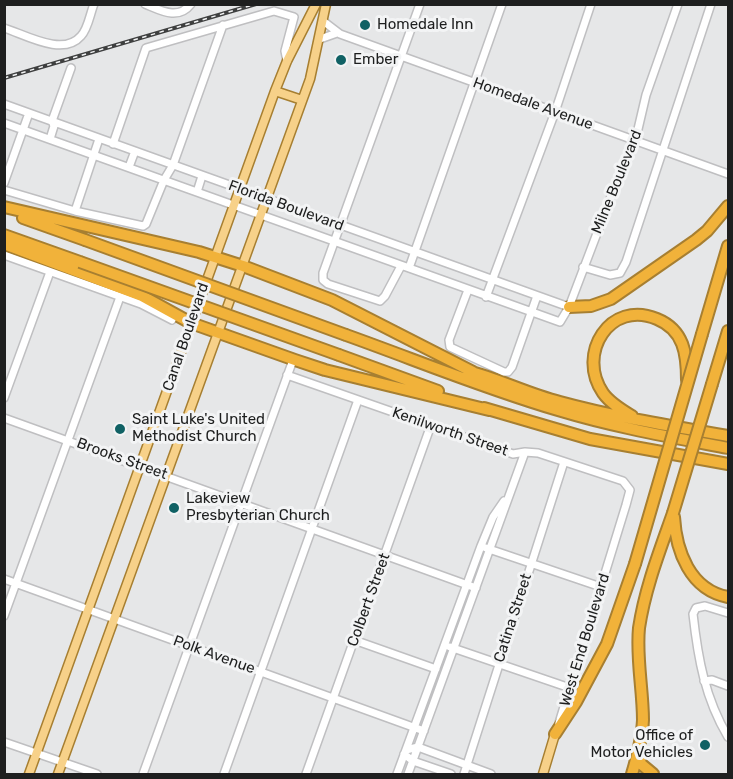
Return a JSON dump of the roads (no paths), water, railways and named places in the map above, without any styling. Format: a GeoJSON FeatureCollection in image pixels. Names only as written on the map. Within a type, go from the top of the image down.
{"type":"FeatureCollection","features":[{"type":"Feature","properties":{"kind":"highway"},"geometry":{"type":"LineString","coordinates":[[569,307],[591,306],[611,299],[708,231],[729,206]]}},
{"type":"Feature","properties":{"kind":"highway"},"geometry":{"type":"LineString","coordinates":[[4,207],[113,231],[243,266],[332,300],[473,372]]}},
{"type":"Feature","properties":{"kind":"highway"},"geometry":{"type":"LineString","coordinates":[[4,212],[492,389],[561,411],[613,424],[729,448]]}},
{"type":"Feature","properties":{"kind":"highway"},"geometry":{"type":"LineString","coordinates":[[4,235],[489,410]]}},
{"type":"Feature","properties":{"kind":"highway"},"geometry":{"type":"LineString","coordinates":[[4,244],[142,296],[191,323],[325,370],[489,410],[590,439],[729,465]]}},
{"type":"Feature","properties":{"kind":"highway"},"geometry":{"type":"LineString","coordinates":[[555,734],[576,702],[607,644],[622,607],[729,246]]}},
{"type":"Feature","properties":{"kind":"highway"},"geometry":{"type":"LineString","coordinates":[[643,422],[619,408],[604,394],[596,381],[593,370],[593,353],[601,336],[614,322],[622,318],[641,315],[660,320],[670,326],[683,344],[687,360],[687,384]]}},
{"type":"Feature","properties":{"kind":"highway"},"geometry":{"type":"LineString","coordinates":[[632,774],[643,723],[639,627],[654,570],[729,331]]}},
{"type":"Feature","properties":{"kind":"highway"},"geometry":{"type":"LineString","coordinates":[[371,344],[473,372],[558,402],[643,422],[729,436]]}},
{"type":"Feature","properties":{"kind":"highway"},"geometry":{"type":"LineString","coordinates":[[712,384],[729,351]]}},
{"type":"Feature","properties":{"kind":"highway"},"geometry":{"type":"LineString","coordinates":[[702,432],[729,432]]}},
{"type":"Feature","properties":{"kind":"highway"},"geometry":{"type":"LineString","coordinates":[[673,513],[675,536],[683,559],[694,578],[706,589],[729,597]]}},
{"type":"Feature","properties":{"kind":"highway"},"geometry":{"type":"LineString","coordinates":[[638,751],[641,764],[653,774]]}},
{"type":"Feature","properties":{"kind":"main road","name":"Canal Boulevard"},"geometry":{"type":"LineString","coordinates":[[29,774],[275,91],[287,61],[316,4]]}},
{"type":"Feature","properties":{"kind":"main road","name":"Canal Boulevard"},"geometry":{"type":"LineString","coordinates":[[58,774],[303,100],[327,4]]}},
{"type":"Feature","properties":{"kind":"main road"},"geometry":{"type":"LineString","coordinates":[[275,91],[303,100]]}},
{"type":"Feature","properties":{"kind":"main road","name":"West End Boulevard"},"geometry":{"type":"LineString","coordinates":[[543,774],[555,734]]}},
{"type":"Feature","properties":{"kind":"street"},"geometry":{"type":"LineString","coordinates":[[4,28],[58,45],[73,43],[83,35],[94,4]]}},
{"type":"Feature","properties":{"kind":"street"},"geometry":{"type":"LineString","coordinates":[[145,4],[171,14],[181,13],[191,4]]}},
{"type":"Feature","properties":{"kind":"street"},"geometry":{"type":"LineString","coordinates":[[401,266],[380,301],[328,284],[323,280],[323,273],[420,4]]}},
{"type":"Feature","properties":{"kind":"street"},"geometry":{"type":"LineString","coordinates":[[409,268],[502,4]]}},
{"type":"Feature","properties":{"kind":"street"},"geometry":{"type":"LineString","coordinates":[[486,297],[555,112],[591,4]]}},
{"type":"Feature","properties":{"kind":"street","name":"Milne Boulevard"},"geometry":{"type":"LineString","coordinates":[[560,322],[569,307],[618,178],[635,142],[646,95],[678,4]]}},
{"type":"Feature","properties":{"kind":"street"},"geometry":{"type":"LineString","coordinates":[[583,267],[614,275],[620,273],[626,262],[711,4]]}},
{"type":"Feature","properties":{"kind":"street"},"geometry":{"type":"LineString","coordinates":[[113,144],[146,48],[274,11],[294,17],[285,51],[287,61]]}},
{"type":"Feature","properties":{"kind":"street","name":"Homedale Avenue"},"geometry":{"type":"LineString","coordinates":[[323,21],[337,33],[728,174]]}},
{"type":"Feature","properties":{"kind":"street"},"geometry":{"type":"LineString","coordinates":[[4,190],[75,211],[143,226],[146,224],[164,180],[173,165],[223,25]]}},
{"type":"Feature","properties":{"kind":"street"},"geometry":{"type":"LineString","coordinates":[[320,39],[337,33]]}},
{"type":"Feature","properties":{"kind":"street"},"geometry":{"type":"LineString","coordinates":[[50,139],[54,126],[52,121],[71,68]]}},
{"type":"Feature","properties":{"kind":"street","name":"Florida Boulevard"},"geometry":{"type":"LineString","coordinates":[[4,105],[569,307]]}},
{"type":"Feature","properties":{"kind":"street"},"geometry":{"type":"LineString","coordinates":[[4,183],[29,113]]}},
{"type":"Feature","properties":{"kind":"street","name":"Florida Boulevard"},"geometry":{"type":"LineString","coordinates":[[4,121],[261,216],[560,322]]}},
{"type":"Feature","properties":{"kind":"street"},"geometry":{"type":"LineString","coordinates":[[75,211],[99,139]]}},
{"type":"Feature","properties":{"kind":"street"},"geometry":{"type":"LineString","coordinates":[[129,167],[135,151]]}},
{"type":"Feature","properties":{"kind":"street"},"geometry":{"type":"LineString","coordinates":[[197,192],[202,176]]}},
{"type":"Feature","properties":{"kind":"street"},"geometry":{"type":"LineString","coordinates":[[4,255],[141,304],[172,320]]}},
{"type":"Feature","properties":{"kind":"street"},"geometry":{"type":"LineString","coordinates":[[4,398],[50,272]]}},
{"type":"Feature","properties":{"kind":"street"},"geometry":{"type":"LineString","coordinates":[[468,290],[449,340],[450,347],[501,372],[508,372],[512,367],[537,296]]}},
{"type":"Feature","properties":{"kind":"street"},"geometry":{"type":"LineString","coordinates":[[4,616],[120,297]]}},
{"type":"Feature","properties":{"kind":"street"},"geometry":{"type":"LineString","coordinates":[[143,774],[293,360]]}},
{"type":"Feature","properties":{"kind":"street","name":"Kenilworth Street"},"geometry":{"type":"LineString","coordinates":[[287,375],[513,454],[538,453],[623,481],[630,490],[626,505]]}},
{"type":"Feature","properties":{"kind":"street"},"geometry":{"type":"LineString","coordinates":[[224,774],[358,399]]}},
{"type":"Feature","properties":{"kind":"street","name":"Brooks Street"},"geometry":{"type":"LineString","coordinates":[[4,418],[476,588]]}},
{"type":"Feature","properties":{"kind":"street","name":"Colbert Street"},"geometry":{"type":"LineString","coordinates":[[306,774],[431,425]]}},
{"type":"Feature","properties":{"kind":"street"},"geometry":{"type":"LineString","coordinates":[[408,774],[525,452]]}},
{"type":"Feature","properties":{"kind":"street","name":"Catina Street"},"geometry":{"type":"LineString","coordinates":[[464,774],[564,462]]}},
{"type":"Feature","properties":{"kind":"street"},"geometry":{"type":"LineString","coordinates":[[397,774],[481,546],[494,517],[511,492]]}},
{"type":"Feature","properties":{"kind":"street","name":"West End Boulevard"},"geometry":{"type":"LineString","coordinates":[[555,734],[626,505]]}},
{"type":"Feature","properties":{"kind":"street"},"geometry":{"type":"LineString","coordinates":[[481,546],[601,587]]}},
{"type":"Feature","properties":{"kind":"street","name":"Polk Avenue"},"geometry":{"type":"LineString","coordinates":[[4,579],[424,731]]}},
{"type":"Feature","properties":{"kind":"street"},"geometry":{"type":"LineString","coordinates":[[729,613],[705,606],[696,608],[693,614],[697,652],[704,681],[712,705],[729,737]]}},
{"type":"Feature","properties":{"kind":"street"},"geometry":{"type":"LineString","coordinates":[[354,640],[436,669]]}},
{"type":"Feature","properties":{"kind":"street"},"geometry":{"type":"LineString","coordinates":[[445,645],[570,688]]}},
{"type":"Feature","properties":{"kind":"street"},"geometry":{"type":"LineString","coordinates":[[704,681],[712,680],[729,686]]}},
{"type":"Feature","properties":{"kind":"street"},"geometry":{"type":"LineString","coordinates":[[4,742],[97,774]]}},
{"type":"Feature","properties":{"kind":"street"},"geometry":{"type":"LineString","coordinates":[[405,752],[418,747],[491,774]]}},
{"type":"Feature","properties":{"kind":"street"},"geometry":{"type":"LineString","coordinates":[[405,752],[413,761],[451,774]]}},
{"type":"Feature","properties":{"kind":"railway"},"geometry":{"type":"LineString","coordinates":[[4,78],[256,4]]}},
{"type":"Feature","properties":{"kind":"place","name":"Homedale Inn"},"geometry":{"type":"Point","coordinates":[365,25]}},
{"type":"Feature","properties":{"kind":"place","name":"Ember"},"geometry":{"type":"Point","coordinates":[341,60]}},
{"type":"Feature","properties":{"kind":"place","name":"Saint Luke's United Methodist Church"},"geometry":{"type":"Point","coordinates":[120,429]}},
{"type":"Feature","properties":{"kind":"place","name":"Lakeview Presbyterian Church"},"geometry":{"type":"Point","coordinates":[174,508]}},
{"type":"Feature","properties":{"kind":"place","name":"Office of Motor Vehicles"},"geometry":{"type":"Point","coordinates":[705,745]}}]}
